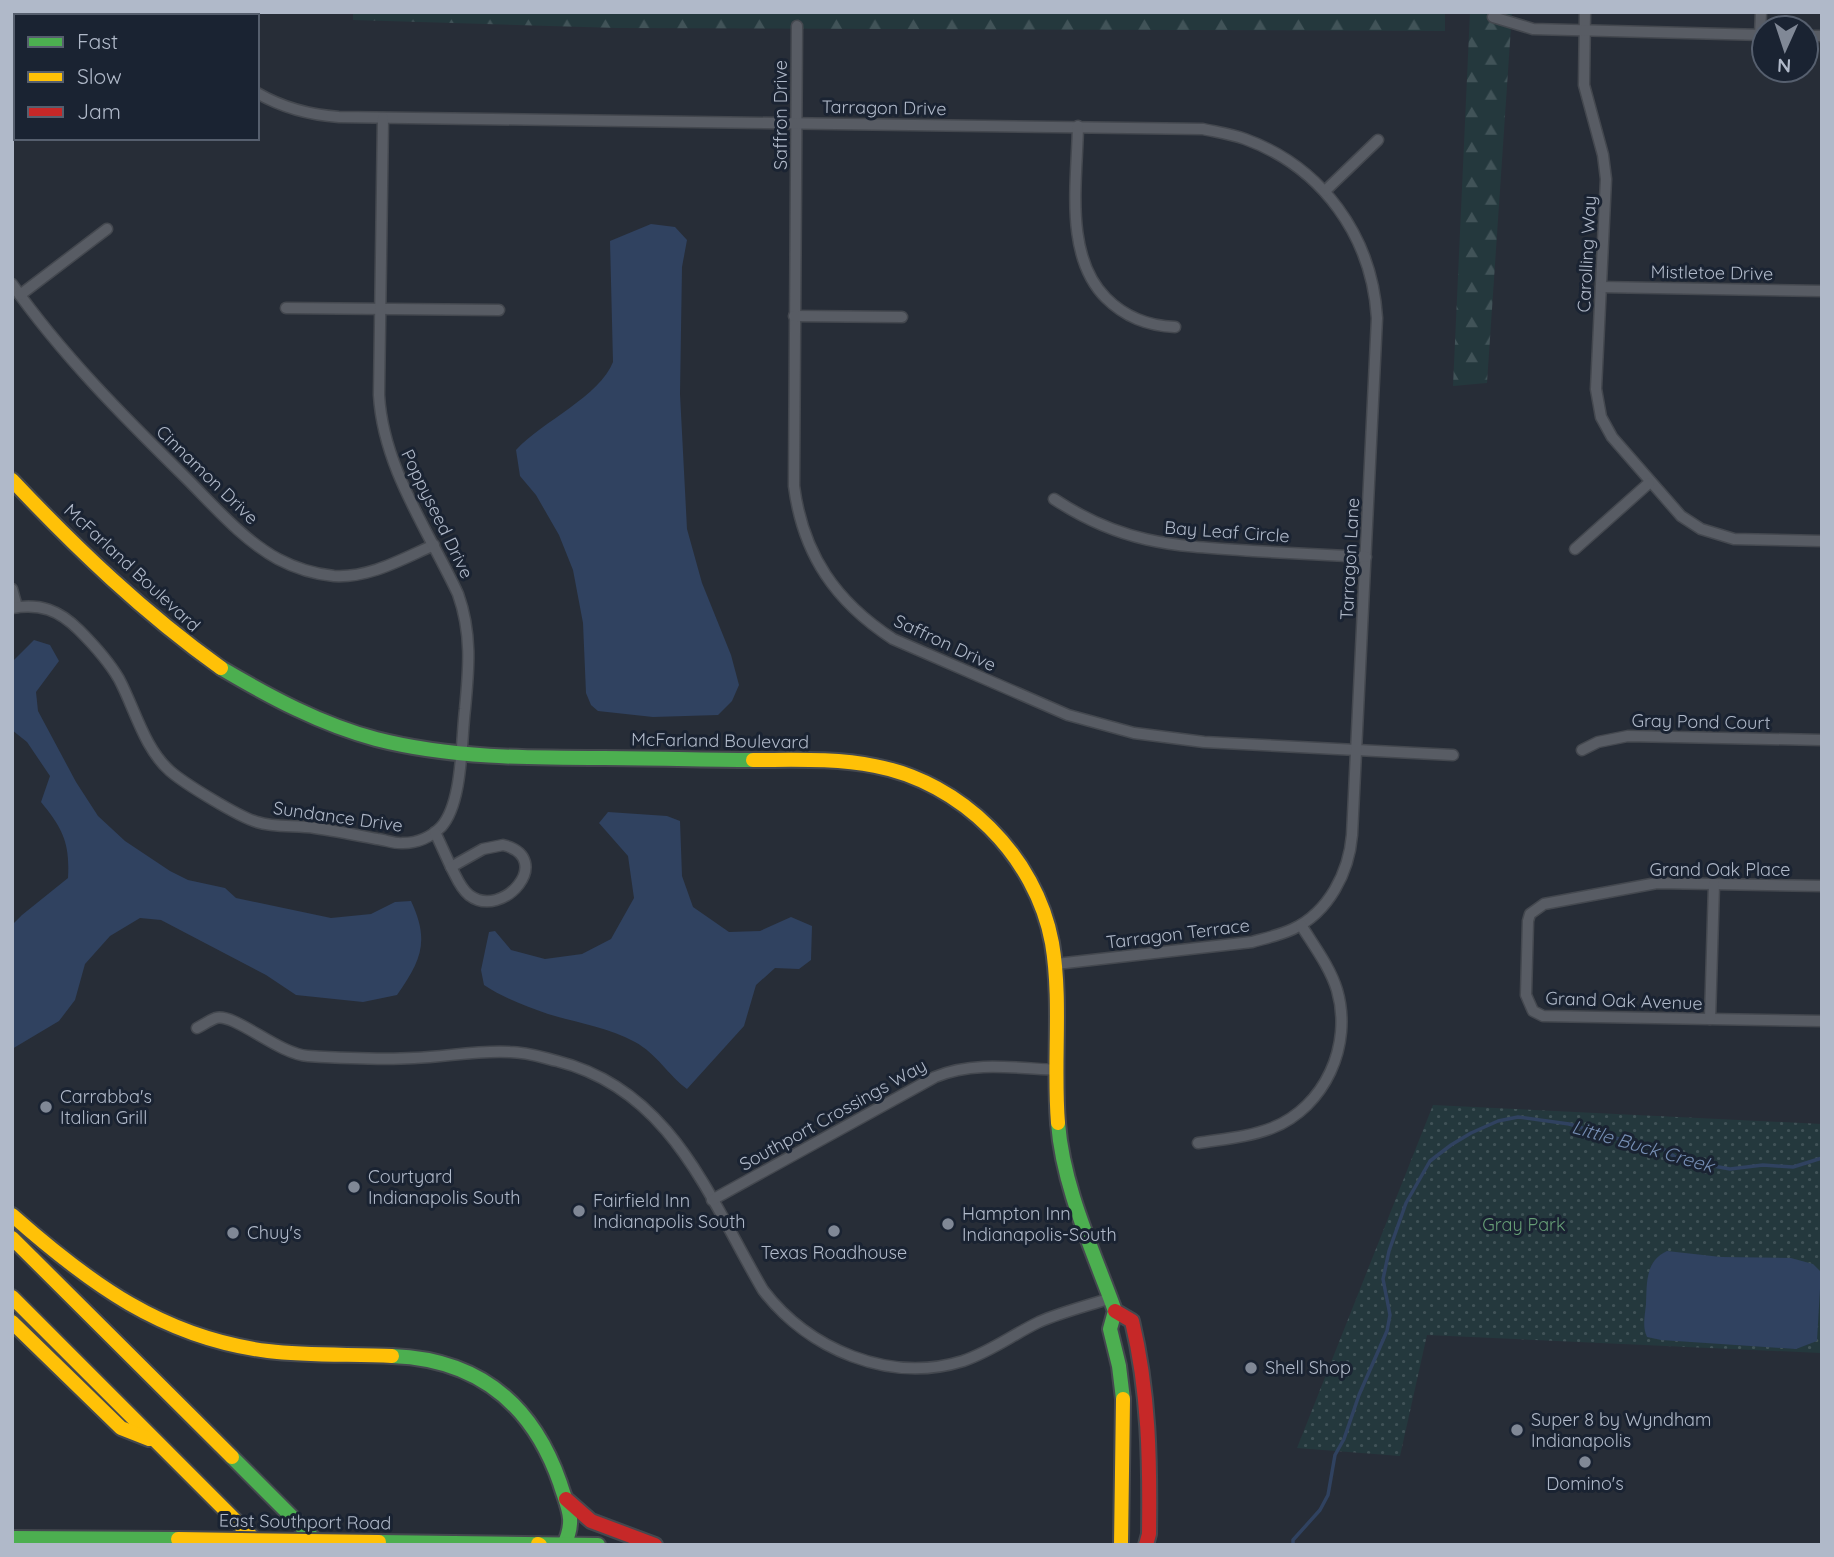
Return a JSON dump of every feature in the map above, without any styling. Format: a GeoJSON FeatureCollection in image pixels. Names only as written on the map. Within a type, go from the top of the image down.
{"type":"FeatureCollection","features":[{"type":"Feature","properties":{"kind":"main road","name":"McFarland Boulevard"},"geometry":{"type":"LineString","coordinates":[[12,480],[154,620],[185,645],[238,680],[299,712],[348,731],[403,746],[493,757],[839,762],[873,765],[933,786],[980,818],[1004,843],[1024,871],[1040,901],[1051,935],[1056,964],[1056,1111],[1064,1163],[1113,1305],[1110,1329],[1119,1366],[1123,1402],[1121,1545]]}},
{"type":"Feature","properties":{"kind":"main road"},"geometry":{"type":"LineString","coordinates":[[12,1215],[79,1273],[114,1298],[148,1317],[188,1334],[227,1345],[289,1355],[418,1357],[451,1364],[478,1375],[504,1394],[530,1421],[543,1442],[571,1518],[572,1530],[564,1545]]}},
{"type":"Feature","properties":{"kind":"main road"},"geometry":{"type":"LineString","coordinates":[[12,1238],[320,1545]]}},
{"type":"Feature","properties":{"kind":"main road"},"geometry":{"type":"LineString","coordinates":[[12,1297],[260,1545]]}},
{"type":"Feature","properties":{"kind":"main road","name":"McFarland Boulevard"},"geometry":{"type":"LineString","coordinates":[[1113,1305],[1132,1321],[1148,1391],[1151,1428],[1149,1534],[1146,1545]]}},
{"type":"Feature","properties":{"kind":"main road"},"geometry":{"type":"LineString","coordinates":[[12,1322],[121,1428],[158,1442]]}},
{"type":"Feature","properties":{"kind":"main road"},"geometry":{"type":"LineString","coordinates":[[563,1496],[591,1521],[655,1545]]}},
{"type":"Feature","properties":{"kind":"main road","name":"East Southport Road"},"geometry":{"type":"LineString","coordinates":[[12,1538],[598,1545]]}},
{"type":"Feature","properties":{"kind":"street","name":"Carolling Way"},"geometry":{"type":"LineString","coordinates":[[1585,12],[1584,85],[1606,179],[1596,389],[1600,411],[1612,438],[1649,483],[1681,516],[1717,536],[1746,540],[1822,541]]}},
{"type":"Feature","properties":{"kind":"street"},"geometry":{"type":"LineString","coordinates":[[1493,17],[1533,29],[1750,35]]}},
{"type":"Feature","properties":{"kind":"street","name":"Saffron Drive"},"geometry":{"type":"LineString","coordinates":[[797,26],[793,475],[799,514],[808,542],[830,582],[852,608],[893,639],[1036,702],[1106,727],[1197,742],[1453,755]]}},
{"type":"Feature","properties":{"kind":"street","name":"Tarragon Drive"},"geometry":{"type":"LineString","coordinates":[[259,94],[296,111],[318,116],[1181,128],[1231,135],[1279,155],[1308,175],[1325,191]]}},
{"type":"Feature","properties":{"kind":"street","name":"Poppyseed Drive"},"geometry":{"type":"LineString","coordinates":[[383,118],[379,395],[386,442],[458,594],[468,627],[470,656],[460,754]]}},
{"type":"Feature","properties":{"kind":"street"},"geometry":{"type":"LineString","coordinates":[[1078,126],[1077,234],[1081,257],[1090,278],[1096,288],[1121,311],[1152,325],[1175,327]]}},
{"type":"Feature","properties":{"kind":"street"},"geometry":{"type":"LineString","coordinates":[[1325,191],[1378,140]]}},
{"type":"Feature","properties":{"kind":"street","name":"Tarragon Lane"},"geometry":{"type":"LineString","coordinates":[[1301,925],[1331,896],[1346,864],[1351,841],[1377,336],[1376,300],[1368,266],[1358,239],[1340,209],[1325,191]]}},
{"type":"Feature","properties":{"kind":"street"},"geometry":{"type":"LineString","coordinates":[[20,295],[107,229]]}},
{"type":"Feature","properties":{"kind":"street","name":"Cinnamon Drive"},"geometry":{"type":"LineString","coordinates":[[12,284],[75,363],[117,410],[220,511],[260,547],[279,559],[305,570],[345,576],[380,569],[434,545]]}},
{"type":"Feature","properties":{"kind":"street","name":"Mistletoe Drive"},"geometry":{"type":"LineString","coordinates":[[1601,287],[1822,291]]}},
{"type":"Feature","properties":{"kind":"street"},"geometry":{"type":"LineString","coordinates":[[286,308],[499,310]]}},
{"type":"Feature","properties":{"kind":"street"},"geometry":{"type":"LineString","coordinates":[[794,316],[902,317]]}},
{"type":"Feature","properties":{"kind":"street"},"geometry":{"type":"LineString","coordinates":[[1575,549],[1649,483]]}},
{"type":"Feature","properties":{"kind":"street","name":"Bay Leaf Circle"},"geometry":{"type":"LineString","coordinates":[[1054,499],[1105,526],[1166,545],[1366,557]]}},
{"type":"Feature","properties":{"kind":"street","name":"Sundance Drive"},"geometry":{"type":"LineString","coordinates":[[12,589],[15,608],[30,605],[56,612],[69,621],[112,668],[149,743],[165,766],[184,781],[245,818],[268,825],[314,828],[404,844],[422,840],[435,832]]}},
{"type":"Feature","properties":{"kind":"street","name":"Gray Pond Court"},"geometry":{"type":"LineString","coordinates":[[1582,750],[1598,742],[1628,736],[1822,740]]}},
{"type":"Feature","properties":{"kind":"street"},"geometry":{"type":"LineString","coordinates":[[452,867],[483,849],[503,845],[520,854],[524,875],[518,889],[495,899],[481,900],[469,895],[462,888],[435,832],[447,819],[453,806],[460,754]]}},
{"type":"Feature","properties":{"kind":"street","name":"Grand Oak Place"},"geometry":{"type":"LineString","coordinates":[[1536,909],[1553,902],[1646,884],[1822,886]]}},
{"type":"Feature","properties":{"kind":"street"},"geometry":{"type":"LineString","coordinates":[[1710,1019],[1714,884]]}},
{"type":"Feature","properties":{"kind":"street","name":"Grand Oak Avenue"},"geometry":{"type":"LineString","coordinates":[[1536,909],[1530,914],[1528,921],[1527,943],[1526,1000],[1532,1011],[1550,1016],[1822,1021]]}},
{"type":"Feature","properties":{"kind":"street"},"geometry":{"type":"LineString","coordinates":[[1198,1143],[1248,1135],[1286,1122],[1312,1100],[1328,1077],[1340,1045],[1340,1004],[1332,977],[1301,925]]}},
{"type":"Feature","properties":{"kind":"street","name":"Tarragon Terrace"},"geometry":{"type":"LineString","coordinates":[[1056,964],[1252,942],[1282,934],[1301,925]]}},
{"type":"Feature","properties":{"kind":"street"},"geometry":{"type":"LineString","coordinates":[[197,1028],[216,1018],[229,1018],[281,1049],[304,1056],[413,1059],[490,1051],[513,1052],[569,1064],[610,1083],[646,1109],[664,1126],[685,1153],[762,1290],[773,1304],[794,1324],[822,1343],[853,1358],[903,1367],[961,1362],[993,1350],[1046,1319],[1113,1305]]}},
{"type":"Feature","properties":{"kind":"street","name":"Southport Crossings Way"},"geometry":{"type":"LineString","coordinates":[[712,1199],[935,1077],[953,1070],[976,1067],[1056,1070]]}},
{"type":"Feature","properties":{"kind":"green space"},"geometry":{"type":"Polygon","coordinates":[[[353,12],[1445,12],[1445,31],[617,28],[353,20],[353,12]]]}},
{"type":"Feature","properties":{"kind":"green space"},"geometry":{"type":"Polygon","coordinates":[[[1470,12],[1512,12],[1487,383],[1453,386],[1470,12]]]}},
{"type":"Feature","properties":{"kind":"green space","name":"Gray Park"},"geometry":{"type":"Polygon","coordinates":[[[1433,1105],[1822,1124],[1821,1353],[1427,1335],[1400,1456],[1297,1448],[1433,1105]]]}},
{"type":"Feature","properties":{"kind":"water"},"geometry":{"type":"Polygon","coordinates":[[[651,224],[675,227],[687,240],[682,267],[680,394],[687,529],[702,583],[731,655],[739,685],[732,701],[718,715],[653,717],[598,711],[591,705],[586,693],[583,623],[573,570],[559,535],[536,495],[520,476],[516,450],[584,397],[606,374],[613,362],[610,241],[651,224]]]}},
{"type":"Feature","properties":{"kind":"water"},"geometry":{"type":"Polygon","coordinates":[[[34,640],[50,645],[59,661],[36,692],[38,711],[76,782],[98,816],[125,841],[170,871],[188,880],[225,888],[236,898],[331,918],[371,914],[395,902],[411,901],[420,928],[420,950],[412,972],[397,995],[363,1002],[296,995],[266,975],[161,920],[140,918],[110,936],[85,964],[75,1000],[59,1021],[12,1049],[12,925],[68,878],[68,855],[64,837],[41,802],[50,776],[27,742],[12,730],[12,662],[34,640]]]}},
{"type":"Feature","properties":{"kind":"water"},"geometry":{"type":"Polygon","coordinates":[[[608,812],[667,816],[680,821],[682,876],[693,907],[729,932],[760,931],[791,917],[812,926],[811,960],[799,969],[775,968],[756,985],[744,1026],[687,1089],[650,1052],[635,1042],[603,1029],[531,1008],[484,985],[481,970],[489,932],[495,931],[511,950],[545,959],[582,954],[611,939],[634,898],[628,856],[599,823],[608,812]]]}},
{"type":"Feature","properties":{"kind":"water"},"geometry":{"type":"Polygon","coordinates":[[[1667,1251],[1721,1257],[1791,1258],[1813,1264],[1821,1272],[1817,1341],[1796,1349],[1647,1337],[1644,1321],[1647,1281],[1655,1261],[1667,1251]]]}},
{"type":"Feature","properties":{"kind":"waterway","name":"Little Buck Creek"},"geometry":{"type":"LineString","coordinates":[[1293,1545],[1293,1540],[1320,1510],[1328,1495],[1335,1455],[1344,1439],[1359,1395],[1387,1331],[1390,1315],[1383,1279],[1389,1251],[1406,1203],[1430,1161],[1451,1145],[1498,1121],[1518,1117],[1569,1124],[1663,1149],[1680,1160],[1730,1169],[1763,1165],[1793,1167],[1822,1158]]}},
{"type":"Feature","properties":{"kind":"traffic: fast"},"geometry":{"type":"LineString","coordinates":[[221,668],[315,718],[376,739],[432,750],[518,757],[753,760]]}},
{"type":"Feature","properties":{"kind":"traffic: fast"},"geometry":{"type":"LineString","coordinates":[[1058,1123],[1072,1195],[1115,1311],[1110,1329],[1123,1399]]}},
{"type":"Feature","properties":{"kind":"traffic: fast"},"geometry":{"type":"LineString","coordinates":[[392,1356],[422,1359],[475,1376],[517,1408],[534,1430],[560,1483],[570,1521],[564,1545]]}},
{"type":"Feature","properties":{"kind":"traffic: fast"},"geometry":{"type":"LineString","coordinates":[[232,1457],[320,1545]]}},
{"type":"Feature","properties":{"kind":"traffic: fast"},"geometry":{"type":"LineString","coordinates":[[12,1538],[178,1539]]}},
{"type":"Feature","properties":{"kind":"traffic: fast"},"geometry":{"type":"LineString","coordinates":[[379,1542],[598,1545]]}},
{"type":"Feature","properties":{"kind":"traffic: slow"},"geometry":{"type":"LineString","coordinates":[[12,480],[112,579],[165,625],[221,668]]}},
{"type":"Feature","properties":{"kind":"traffic: slow"},"geometry":{"type":"LineString","coordinates":[[753,760],[845,762],[875,766],[907,775],[937,788],[965,806],[990,828],[1012,853],[1030,881],[1043,911],[1052,943],[1057,1010],[1058,1123]]}},
{"type":"Feature","properties":{"kind":"traffic: slow"},"geometry":{"type":"LineString","coordinates":[[12,1215],[99,1284],[130,1304],[195,1334],[268,1351],[392,1356]]}},
{"type":"Feature","properties":{"kind":"traffic: slow"},"geometry":{"type":"LineString","coordinates":[[12,1238],[232,1457]]}},
{"type":"Feature","properties":{"kind":"traffic: slow"},"geometry":{"type":"LineString","coordinates":[[12,1297],[260,1545]]}},
{"type":"Feature","properties":{"kind":"traffic: slow"},"geometry":{"type":"LineString","coordinates":[[12,1322],[121,1428],[149,1439]]}},
{"type":"Feature","properties":{"kind":"traffic: slow"},"geometry":{"type":"LineString","coordinates":[[1121,1545],[1123,1399]]}},
{"type":"Feature","properties":{"kind":"traffic: slow"},"geometry":{"type":"LineString","coordinates":[[178,1539],[379,1542]]}},
{"type":"Feature","properties":{"kind":"traffic: jam"},"geometry":{"type":"LineString","coordinates":[[1115,1311],[1132,1321],[1142,1374],[1149,1453],[1149,1534],[1146,1545]]}},
{"type":"Feature","properties":{"kind":"traffic: jam"},"geometry":{"type":"LineString","coordinates":[[566,1499],[591,1521],[655,1545]]}},
{"type":"Feature","properties":{"kind":"place","name":"Carrabba's Italian Grill"},"geometry":{"type":"Point","coordinates":[46,1107]}},
{"type":"Feature","properties":{"kind":"place","name":"Courtyard Indianapolis South"},"geometry":{"type":"Point","coordinates":[354,1187]}},
{"type":"Feature","properties":{"kind":"place","name":"Fairfield Inn Indianapolis South"},"geometry":{"type":"Point","coordinates":[579,1211]}},
{"type":"Feature","properties":{"kind":"place","name":"Hampton Inn Indianapolis-South"},"geometry":{"type":"Point","coordinates":[948,1224]}},
{"type":"Feature","properties":{"kind":"place","name":"Texas Roadhouse"},"geometry":{"type":"Point","coordinates":[834,1231]}},
{"type":"Feature","properties":{"kind":"place","name":"Chuy's"},"geometry":{"type":"Point","coordinates":[233,1233]}},
{"type":"Feature","properties":{"kind":"place","name":"Shell Shop"},"geometry":{"type":"Point","coordinates":[1251,1368]}},
{"type":"Feature","properties":{"kind":"place","name":"Super 8 by Wyndham Indianapolis"},"geometry":{"type":"Point","coordinates":[1517,1430]}},
{"type":"Feature","properties":{"kind":"place","name":"Domino's"},"geometry":{"type":"Point","coordinates":[1585,1462]}}]}
